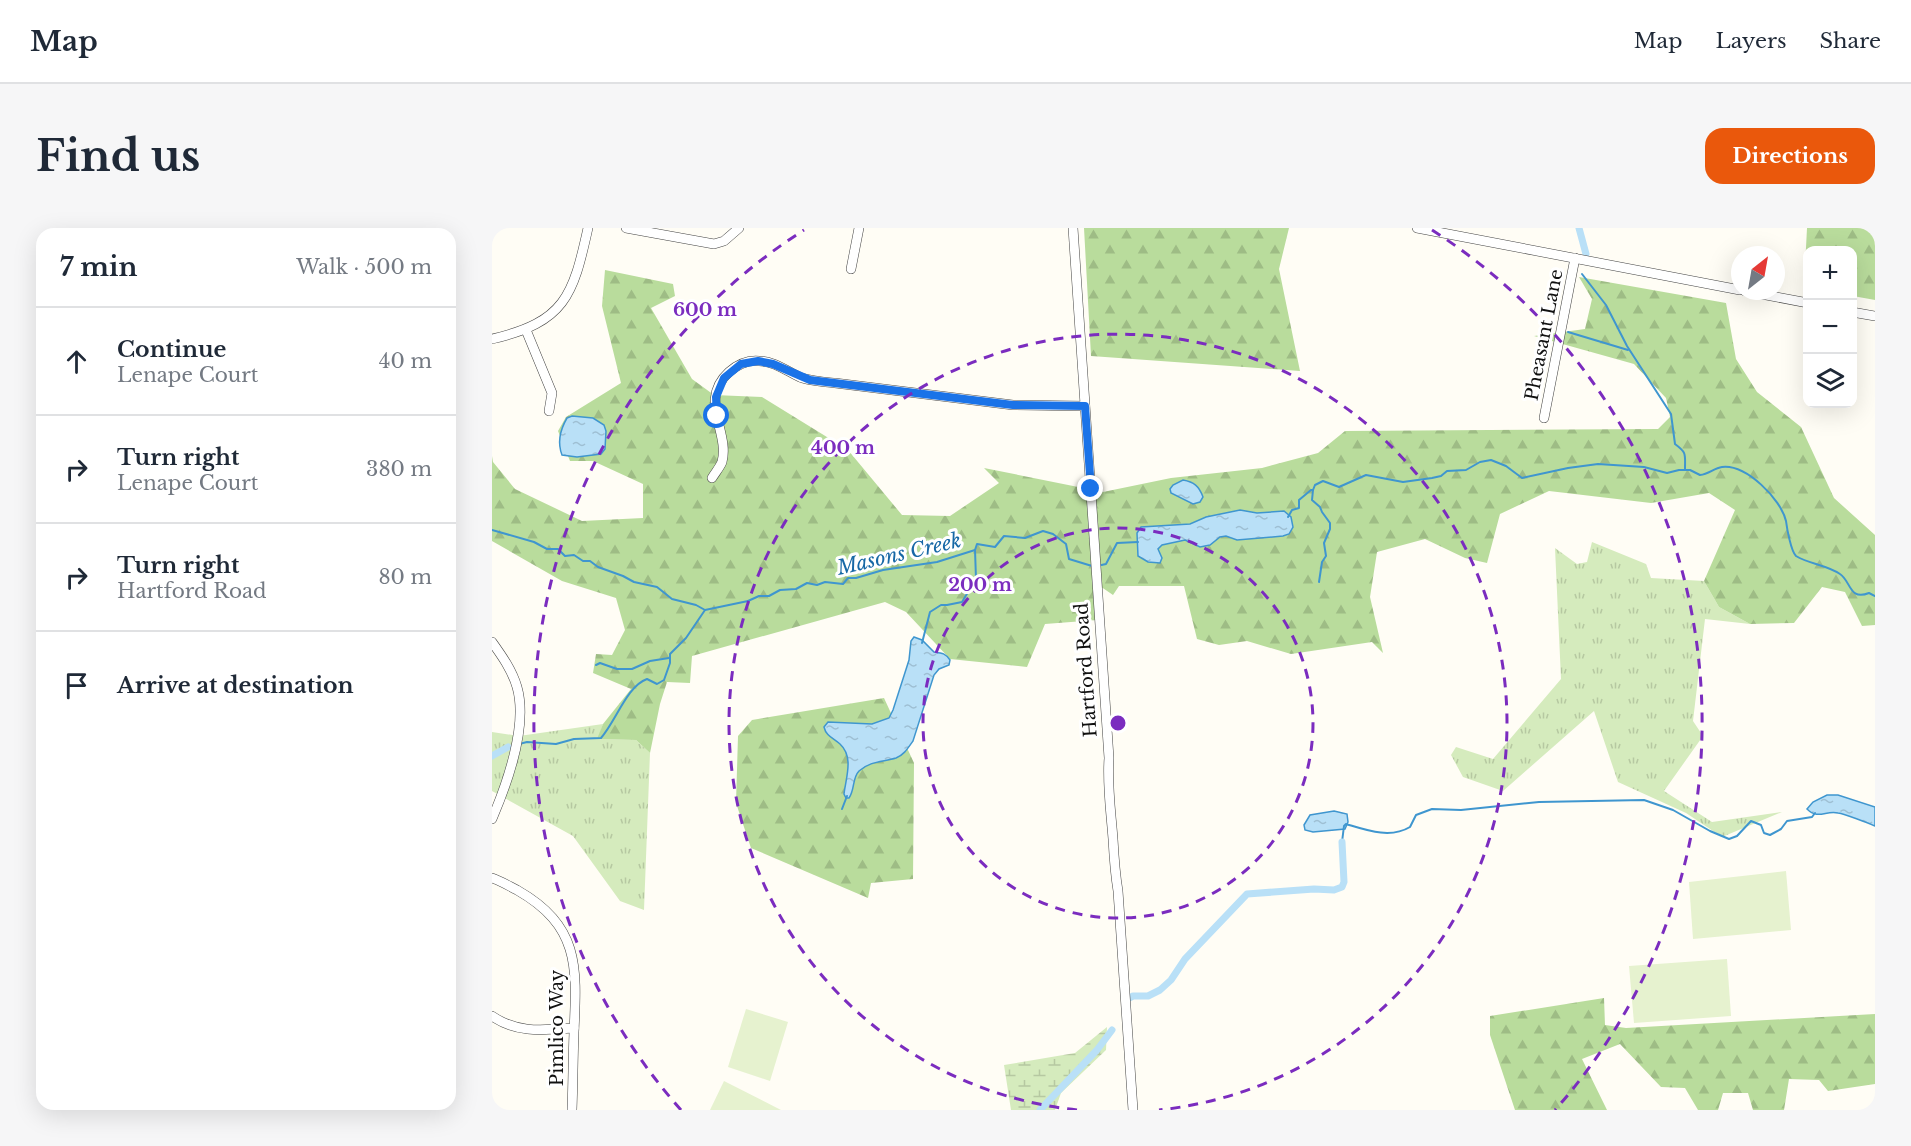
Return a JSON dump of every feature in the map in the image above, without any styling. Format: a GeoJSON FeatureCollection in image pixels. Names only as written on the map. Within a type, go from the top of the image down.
{"type":"FeatureCollection","features":[{"type":"Feature","properties":{"kind":"street"},"geometry":{"type":"LineString","coordinates":[[492,339],[526,330],[553,314],[565,299],[573,282],[588,228]]}},
{"type":"Feature","properties":{"kind":"street"},"geometry":{"type":"LineString","coordinates":[[626,228],[714,244],[724,241],[739,228]]}},
{"type":"Feature","properties":{"kind":"street"},"geometry":{"type":"LineString","coordinates":[[851,269],[859,228]]}},
{"type":"Feature","properties":{"kind":"street","name":"Hartford Road"},"geometry":{"type":"LineString","coordinates":[[1073,228],[1109,758],[1107,779],[1118,891],[1133,1110]]}},
{"type":"Feature","properties":{"kind":"street"},"geometry":{"type":"LineString","coordinates":[[1417,228],[1731,288]]}},
{"type":"Feature","properties":{"kind":"street","name":"Pheasant Lane"},"geometry":{"type":"LineString","coordinates":[[1544,418],[1575,258]]}},
{"type":"Feature","properties":{"kind":"street"},"geometry":{"type":"LineString","coordinates":[[1785,299],[1803,302]]}},
{"type":"Feature","properties":{"kind":"street"},"geometry":{"type":"LineString","coordinates":[[1857,313],[1875,316]]}},
{"type":"Feature","properties":{"kind":"street"},"geometry":{"type":"LineString","coordinates":[[526,330],[552,393],[549,411]]}},
{"type":"Feature","properties":{"kind":"street"},"geometry":{"type":"LineString","coordinates":[[712,478],[722,462],[716,409],[718,389],[730,372],[741,364],[753,361],[766,362],[805,379],[826,382],[1013,405],[1085,406]]}},
{"type":"Feature","properties":{"kind":"street"},"geometry":{"type":"LineString","coordinates":[[492,642],[510,670],[517,686],[520,703],[511,771],[492,819]]}},
{"type":"Feature","properties":{"kind":"street","name":"Pimlico Way"},"geometry":{"type":"LineString","coordinates":[[492,878],[538,903],[566,937],[572,952],[575,976],[572,1110]]}},
{"type":"Feature","properties":{"kind":"street"},"geometry":{"type":"LineString","coordinates":[[492,1016],[507,1025],[520,1029],[574,1028]]}},
{"type":"Feature","properties":{"kind":"green space"},"geometry":{"type":"Polygon","coordinates":[[[1084,228],[1289,228],[1279,269],[1300,371],[1091,356],[1084,228]]]}},
{"type":"Feature","properties":{"kind":"green space"},"geometry":{"type":"Polygon","coordinates":[[[1807,228],[1875,228],[1875,300],[1857,297],[1857,246],[1806,246],[1807,228]]]}},
{"type":"Feature","properties":{"kind":"green space"},"geometry":{"type":"Polygon","coordinates":[[[605,270],[673,284],[675,296],[651,308],[692,379],[714,395],[762,397],[848,450],[902,515],[950,516],[999,483],[984,468],[1103,492],[1171,478],[1262,468],[1318,453],[1345,431],[1658,429],[1670,417],[1666,398],[1634,364],[1534,336],[1585,329],[1592,299],[1579,277],[1726,303],[1736,359],[1757,392],[1801,427],[1834,498],[1875,535],[1875,625],[1862,626],[1845,592],[1822,587],[1794,623],[1750,624],[1719,607],[1704,581],[1735,510],[1709,493],[1651,503],[1549,491],[1500,514],[1487,563],[1465,558],[1425,539],[1377,552],[1370,597],[1383,653],[1372,642],[1291,654],[1247,641],[1219,645],[1197,639],[1184,586],[1119,586],[1113,595],[1094,582],[1097,620],[1045,624],[1027,667],[950,659],[906,612],[885,602],[692,656],[690,683],[667,682],[650,753],[636,740],[597,739],[603,724],[631,689],[593,673],[596,654],[612,655],[625,630],[616,598],[562,581],[492,541],[492,456],[493,462],[515,489],[582,521],[643,518],[643,484],[593,461],[570,461],[558,431],[566,417],[621,383],[602,306],[605,270]]]}},
{"type":"Feature","properties":{"kind":"green space"},"geometry":{"type":"Polygon","coordinates":[[[1592,542],[1646,564],[1651,578],[1704,581],[1719,607],[1750,624],[1705,619],[1693,721],[1703,736],[1664,791],[1712,822],[1782,812],[1722,837],[1686,813],[1618,782],[1594,711],[1503,791],[1463,777],[1451,755],[1456,747],[1493,759],[1561,679],[1555,548],[1577,564],[1587,562],[1592,542]]]}},
{"type":"Feature","properties":{"kind":"green space"},"geometry":{"type":"Polygon","coordinates":[[[884,698],[914,763],[913,879],[871,883],[868,898],[751,848],[736,803],[738,736],[752,720],[884,698]]]}},
{"type":"Feature","properties":{"kind":"green space"},"geometry":{"type":"Polygon","coordinates":[[[603,724],[598,739],[636,740],[650,753],[644,910],[620,901],[573,836],[492,791],[492,732],[519,736],[603,724]]]}},
{"type":"Feature","properties":{"kind":"green space"},"geometry":{"type":"Polygon","coordinates":[[[1786,871],[1791,930],[1693,939],[1689,882],[1786,871]]]}},
{"type":"Feature","properties":{"kind":"green space"},"geometry":{"type":"Polygon","coordinates":[[[1727,959],[1731,1016],[1634,1023],[1629,966],[1727,959]]]}},
{"type":"Feature","properties":{"kind":"green space"},"geometry":{"type":"Polygon","coordinates":[[[1604,998],[1605,1025],[1626,1028],[1875,1014],[1875,1084],[1828,1091],[1819,1080],[1789,1079],[1784,1110],[1753,1110],[1748,1093],[1723,1093],[1718,1110],[1698,1110],[1685,1088],[1661,1087],[1620,1044],[1582,1059],[1607,1110],[1515,1110],[1490,1035],[1490,1016],[1604,998]]]}},
{"type":"Feature","properties":{"kind":"green space"},"geometry":{"type":"Polygon","coordinates":[[[746,1009],[788,1022],[770,1081],[728,1067],[746,1009]]]}},
{"type":"Feature","properties":{"kind":"green space"},"geometry":{"type":"Polygon","coordinates":[[[1107,1027],[1106,1050],[1061,1093],[1055,1110],[1011,1110],[1004,1065],[1075,1053],[1107,1027]]]}},
{"type":"Feature","properties":{"kind":"green space"},"geometry":{"type":"Polygon","coordinates":[[[724,1081],[781,1110],[710,1110],[724,1081]]]}},
{"type":"Feature","properties":{"kind":"water"},"geometry":{"type":"Polygon","coordinates":[[[572,416],[593,418],[604,425],[605,449],[601,454],[577,457],[562,455],[561,432],[567,418],[572,416]]]}},
{"type":"Feature","properties":{"kind":"water"},"geometry":{"type":"Polygon","coordinates":[[[1183,480],[1198,487],[1203,497],[1200,502],[1193,504],[1171,493],[1170,489],[1173,485],[1183,480]]]}},
{"type":"Feature","properties":{"kind":"water"},"geometry":{"type":"Polygon","coordinates":[[[1240,510],[1257,513],[1284,511],[1291,517],[1293,527],[1289,534],[1283,536],[1237,540],[1226,536],[1220,537],[1210,545],[1200,547],[1185,540],[1162,545],[1158,549],[1162,558],[1160,563],[1148,562],[1138,556],[1137,533],[1141,527],[1190,524],[1206,517],[1240,510]]]}},
{"type":"Feature","properties":{"kind":"water"},"geometry":{"type":"Polygon","coordinates":[[[914,637],[922,640],[934,652],[947,656],[950,660],[949,665],[939,669],[934,675],[913,741],[908,749],[896,758],[872,764],[859,771],[855,777],[851,795],[846,798],[844,794],[848,768],[847,755],[840,744],[828,735],[824,727],[828,722],[872,724],[889,718],[909,660],[911,641],[914,637]]]}},
{"type":"Feature","properties":{"kind":"water"},"geometry":{"type":"Polygon","coordinates":[[[1827,795],[1838,795],[1875,807],[1875,826],[1834,812],[1815,814],[1807,809],[1813,802],[1827,795]]]}},
{"type":"Feature","properties":{"kind":"water"},"geometry":{"type":"Polygon","coordinates":[[[1334,811],[1347,814],[1348,822],[1345,829],[1313,832],[1305,830],[1304,825],[1310,815],[1334,811]]]}},
{"type":"Feature","properties":{"kind":"waterway"},"geometry":{"type":"LineString","coordinates":[[1579,228],[1586,254]]}},
{"type":"Feature","properties":{"kind":"waterway"},"geometry":{"type":"LineString","coordinates":[[1582,274],[1606,305],[1627,346],[1671,414],[1675,444],[1684,454],[1685,469]]}},
{"type":"Feature","properties":{"kind":"waterway"},"geometry":{"type":"LineString","coordinates":[[1568,332],[1628,350]]}},
{"type":"Feature","properties":{"kind":"waterway","name":"Masons Creek"},"geometry":{"type":"LineString","coordinates":[[1288,517],[1292,510],[1299,508],[1299,500],[1313,490],[1315,485],[1323,481],[1339,487],[1366,475],[1403,482],[1441,476],[1447,471],[1466,470],[1480,462],[1491,460],[1506,466],[1522,478],[1598,464],[1644,467],[1667,473],[1690,470],[1700,475],[1722,467],[1731,468],[1751,477],[1770,493],[1783,512],[1796,556],[1840,574],[1854,592],[1862,595],[1869,593],[1875,596]]}},
{"type":"Feature","properties":{"kind":"waterway"},"geometry":{"type":"LineString","coordinates":[[1313,490],[1312,500],[1320,507],[1330,523],[1324,543],[1326,556],[1322,562],[1319,582]]}},
{"type":"Feature","properties":{"kind":"waterway","name":"Masons Creek"},"geometry":{"type":"LineString","coordinates":[[492,530],[534,542],[547,549],[558,549],[565,556],[574,555],[583,561],[590,561],[598,567],[634,582],[657,587],[672,599],[696,605],[705,610],[748,601],[759,596],[769,596],[780,590],[796,589],[807,583],[843,584],[848,578],[937,562],[975,550],[977,544],[995,547],[1004,536],[1025,538],[1043,531],[1053,534],[1066,544],[1069,559],[1092,566]]}},
{"type":"Feature","properties":{"kind":"waterway","name":"Masons Creek"},"geometry":{"type":"LineString","coordinates":[[1097,566],[1106,564],[1117,543],[1138,542]]}},
{"type":"Feature","properties":{"kind":"waterway"},"geometry":{"type":"LineString","coordinates":[[922,643],[930,612],[941,605],[962,602],[976,579],[975,550]]}},
{"type":"Feature","properties":{"kind":"waterway"},"geometry":{"type":"LineString","coordinates":[[519,744],[527,742],[556,744],[574,739],[601,738],[633,689],[647,679],[657,684],[664,680],[670,663],[670,654],[686,638],[705,610]]}},
{"type":"Feature","properties":{"kind":"waterway"},"geometry":{"type":"LineString","coordinates":[[596,665],[600,663],[617,669],[632,669],[650,661],[669,658]]}},
{"type":"Feature","properties":{"kind":"waterway"},"geometry":{"type":"LineString","coordinates":[[492,756],[508,747]]}},
{"type":"Feature","properties":{"kind":"waterway"},"geometry":{"type":"LineString","coordinates":[[842,809],[847,796]]}},
{"type":"Feature","properties":{"kind":"waterway"},"geometry":{"type":"LineString","coordinates":[[1342,842],[1346,824],[1386,833],[1402,831],[1410,827],[1416,815],[1432,809],[1461,810],[1539,802],[1644,800],[1673,810],[1729,839],[1737,836],[1751,821],[1761,825],[1764,833],[1770,835],[1781,829],[1787,821],[1812,817],[1815,813]]}},
{"type":"Feature","properties":{"kind":"waterway"},"geometry":{"type":"LineString","coordinates":[[1127,999],[1133,996],[1148,996],[1160,990],[1171,980],[1185,959],[1247,894],[1314,889],[1334,890],[1342,887],[1344,882],[1342,842]]}},
{"type":"Feature","properties":{"kind":"waterway"},"geometry":{"type":"LineString","coordinates":[[1040,1110],[1097,1050],[1112,1030]]}},
{"type":"Feature","properties":{"kind":"route"},"geometry":{"type":"LineString","coordinates":[[717,416],[716,397],[724,378],[741,364],[758,361],[773,364],[810,380],[1013,405],[1085,406],[1091,489]]}}]}
